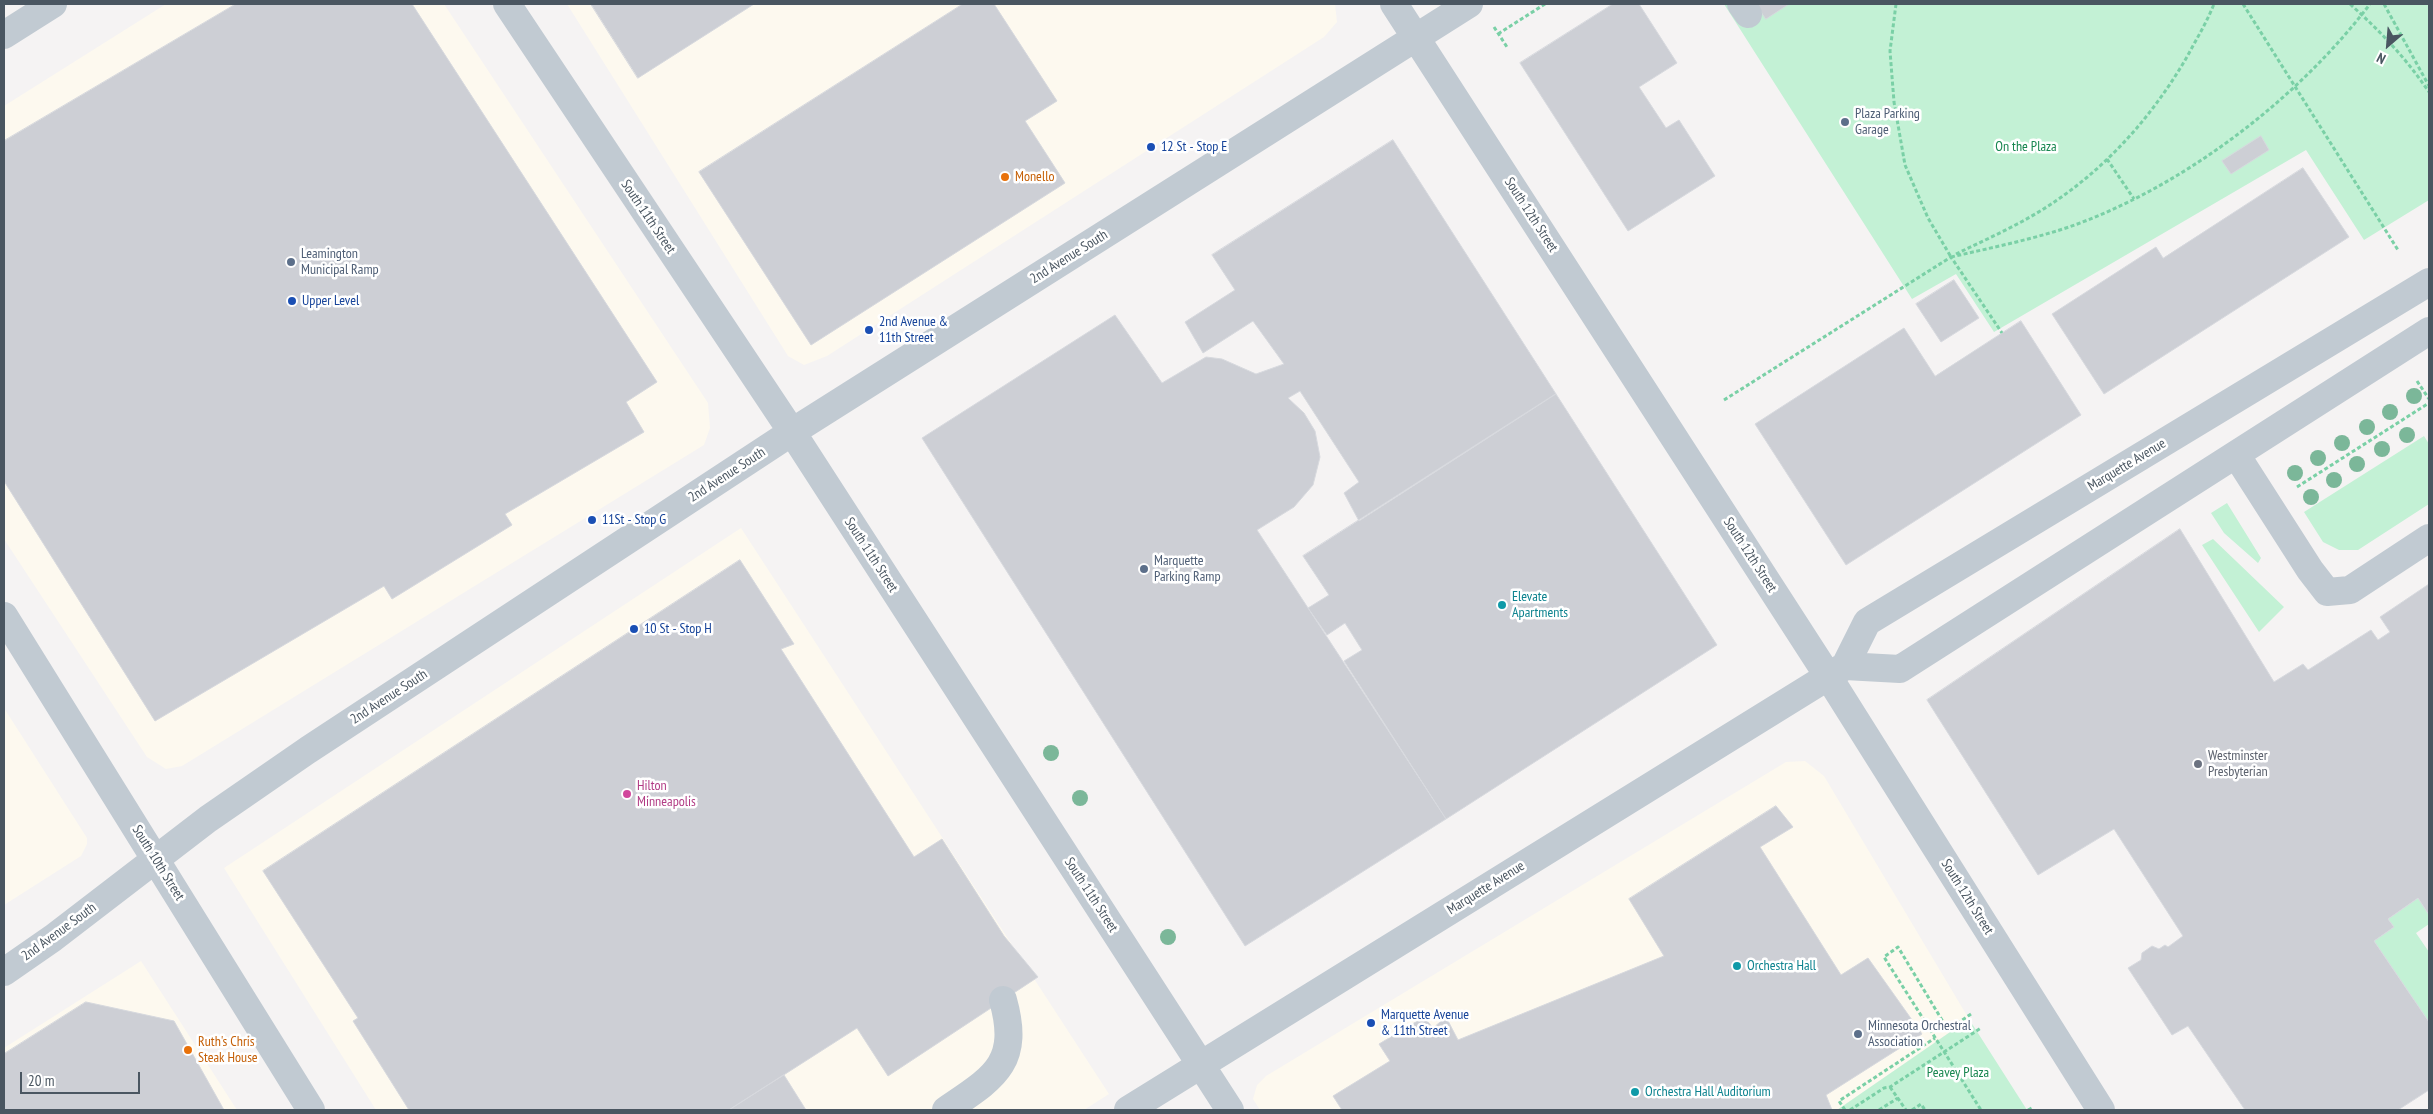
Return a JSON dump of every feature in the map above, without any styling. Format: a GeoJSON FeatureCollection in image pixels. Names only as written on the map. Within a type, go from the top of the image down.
{"type":"FeatureCollection","features":[{"type":"Feature","properties":{"kind":"street"},"geometry":{"type":"LineString","coordinates":[[4,35],[53,4]]}},
{"type":"Feature","properties":{"kind":"street","name":"South 11th Street"},"geometry":{"type":"LineString","coordinates":[[507,4],[792,432],[1230,1110]]}},
{"type":"Feature","properties":{"kind":"street","name":"South 12th Street"},"geometry":{"type":"LineString","coordinates":[[1394,4],[1836,671],[2101,1110]]}},
{"type":"Feature","properties":{"kind":"street"},"geometry":{"type":"LineString","coordinates":[[1417,36],[1434,4]]}},
{"type":"Feature","properties":{"kind":"street","name":"2nd Avenue South"},"geometry":{"type":"LineString","coordinates":[[4,972],[53,938],[208,819],[308,750],[792,432],[1469,4]]}},
{"type":"Feature","properties":{"kind":"street","name":"Marquette Avenue"},"geometry":{"type":"LineString","coordinates":[[1128,1110],[1836,671],[1867,622],[2429,282]]}},
{"type":"Feature","properties":{"kind":"street"},"geometry":{"type":"LineString","coordinates":[[1836,671],[1900,669],[2237,456],[2429,331]]}},
{"type":"Feature","properties":{"kind":"street"},"geometry":{"type":"LineString","coordinates":[[2237,456],[2268,506],[2327,592],[2350,590],[2429,538]]}},
{"type":"Feature","properties":{"kind":"street","name":"South 10th Street"},"geometry":{"type":"LineString","coordinates":[[4,616],[311,1110]]}},
{"type":"Feature","properties":{"kind":"street"},"geometry":{"type":"LineString","coordinates":[[946,1110],[987,1082],[999,1069],[1006,1053],[1009,1036],[1003,1000]]}},
{"type":"Feature","properties":{"kind":"path"},"geometry":{"type":"LineString","coordinates":[[1498,34],[1545,4]]}},
{"type":"Feature","properties":{"kind":"path"},"geometry":{"type":"LineString","coordinates":[[1896,4],[1890,51],[1894,102],[1905,165],[1928,218],[1951,257],[2002,333]]}},
{"type":"Feature","properties":{"kind":"path"},"geometry":{"type":"LineString","coordinates":[[1724,400],[1951,257],[2014,226],[2059,199],[2108,159],[2132,134],[2169,88],[2214,4]]}},
{"type":"Feature","properties":{"kind":"path"},"geometry":{"type":"LineString","coordinates":[[2242,4],[2398,250]]}},
{"type":"Feature","properties":{"kind":"path"},"geometry":{"type":"LineString","coordinates":[[2350,4],[2388,39],[2410,64],[2429,92]]}},
{"type":"Feature","properties":{"kind":"path"},"geometry":{"type":"LineString","coordinates":[[1951,257],[2025,240],[2069,227],[2134,199],[2164,183],[2212,153],[2294,86],[2318,65],[2370,4]]}},
{"type":"Feature","properties":{"kind":"path"},"geometry":{"type":"LineString","coordinates":[[2384,4],[2429,86]]}},
{"type":"Feature","properties":{"kind":"path"},"geometry":{"type":"LineString","coordinates":[[2108,159],[2134,199]]}},
{"type":"Feature","properties":{"kind":"path"},"geometry":{"type":"LineString","coordinates":[[2268,506],[2429,401],[2415,377]]}},
{"type":"Feature","properties":{"kind":"path"},"geometry":{"type":"LineString","coordinates":[[1971,1014],[1948,1030],[1898,947],[1884,957],[1981,1110]]}},
{"type":"Feature","properties":{"kind":"path"},"geometry":{"type":"LineString","coordinates":[[1850,1110],[1884,1088],[1890,1087],[1980,1028]]}},
{"type":"Feature","properties":{"kind":"path"},"geometry":{"type":"LineString","coordinates":[[1845,1110],[1839,1101],[1935,1038]]}},
{"type":"Feature","properties":{"kind":"path"},"geometry":{"type":"LineString","coordinates":[[1890,1087],[1906,1110]]}},
{"type":"Feature","properties":{"kind":"path"},"geometry":{"type":"LineString","coordinates":[[1879,1110],[1898,1098]]}},
{"type":"Feature","properties":{"kind":"path"},"geometry":{"type":"LineString","coordinates":[[1912,1110],[1921,1104],[1925,1110]]}},
{"type":"Feature","properties":{"kind":"shaded area","name":"Leamington Municipal Ramp"},"geometry":{"type":"Polygon","coordinates":[[[166,4],[444,4],[708,403],[710,428],[704,445],[182,766],[166,769],[147,757],[4,539],[4,106],[166,4]]]}},
{"type":"Feature","properties":{"kind":"shaded area"},"geometry":{"type":"Polygon","coordinates":[[[567,4],[1335,4],[1337,22],[1324,37],[827,356],[804,365],[788,356],[567,4]]]}},
{"type":"Feature","properties":{"kind":"shaded area","name":"Hilton Minneapolis"},"geometry":{"type":"Polygon","coordinates":[[[741,528],[1109,1094],[1084,1110],[376,1110],[224,868],[741,528]]]}},
{"type":"Feature","properties":{"kind":"shaded area"},"geometry":{"type":"Polygon","coordinates":[[[4,708],[87,838],[87,844],[81,856],[4,905],[4,708]]]}},
{"type":"Feature","properties":{"kind":"shaded area"},"geometry":{"type":"Polygon","coordinates":[[[1805,761],[1824,776],[1969,1019],[1837,1110],[1260,1110],[1253,1099],[1257,1085],[1266,1076],[1786,762],[1805,761]]]}},
{"type":"Feature","properties":{"kind":"shaded area"},"geometry":{"type":"Polygon","coordinates":[[[141,961],[237,1110],[4,1110],[4,1048],[141,961]]]}},
{"type":"Feature","properties":{"kind":"green space","name":"On the Plaza"},"geometry":{"type":"Polygon","coordinates":[[[1724,4],[2429,4],[2429,200],[2364,240],[2306,150],[1994,332],[1956,274],[1912,299],[1724,4]]]}},
{"type":"Feature","properties":{"kind":"green space"},"geometry":{"type":"Polygon","coordinates":[[[2424,436],[2429,444],[2429,504],[2358,550],[2339,550],[2323,542],[2304,512],[2424,436]]]}},
{"type":"Feature","properties":{"kind":"green space"},"geometry":{"type":"Polygon","coordinates":[[[2227,503],[2261,558],[2258,563],[2224,533],[2211,513],[2227,503]]]}},
{"type":"Feature","properties":{"kind":"green space"},"geometry":{"type":"Polygon","coordinates":[[[2213,539],[2284,607],[2259,632],[2202,545],[2213,539]]]}},
{"type":"Feature","properties":{"kind":"green space"},"geometry":{"type":"Polygon","coordinates":[[[2418,898],[2429,915],[2429,924],[2416,933],[2429,952],[2429,1022],[2374,941],[2394,927],[2388,919],[2418,898]]]}},
{"type":"Feature","properties":{"kind":"green space","name":"Peavey Plaza"},"geometry":{"type":"Polygon","coordinates":[[[1969,1019],[2027,1110],[1837,1110],[1969,1019]]]}},
{"type":"Feature","properties":{"kind":"building","name":"Leamington Municipal Ramp"},"geometry":{"type":"Polygon","coordinates":[[[236,4],[412,4],[657,382],[626,402],[644,432],[505,514],[512,525],[392,599],[384,586],[155,721],[4,481],[4,141],[236,4]]]}},
{"type":"Feature","properties":{"kind":"building"},"geometry":{"type":"Polygon","coordinates":[[[591,4],[754,4],[638,78],[591,4]]]}},
{"type":"Feature","properties":{"kind":"building"},"geometry":{"type":"Polygon","coordinates":[[[963,4],[994,4],[1057,101],[1025,121],[1065,183],[811,345],[699,172],[963,4]]]}},
{"type":"Feature","properties":{"kind":"building"},"geometry":{"type":"Polygon","coordinates":[[[1613,4],[1639,4],[1677,63],[1639,87],[1666,128],[1679,120],[1715,176],[1628,231],[1520,63],[1613,4]]]}},
{"type":"Feature","properties":{"kind":"building"},"geometry":{"type":"Polygon","coordinates":[[[1756,4],[1789,4],[1766,19],[1756,4]]]}},
{"type":"Feature","properties":{"kind":"building"},"geometry":{"type":"Polygon","coordinates":[[[2261,136],[2269,150],[2231,174],[2222,161],[2261,136]]]}},
{"type":"Feature","properties":{"kind":"building","name":"Marquette Parking Ramp"},"geometry":{"type":"Polygon","coordinates":[[[1393,140],[1556,394],[1359,521],[1344,493],[1359,482],[1300,391],[1288,398],[1304,413],[1315,431],[1320,457],[1313,485],[1294,507],[1257,530],[1446,819],[1245,946],[922,438],[1115,315],[1162,383],[1206,357],[1222,359],[1256,374],[1284,364],[1253,321],[1203,353],[1185,322],[1235,290],[1212,255],[1393,140]]]}},
{"type":"Feature","properties":{"kind":"building"},"geometry":{"type":"Polygon","coordinates":[[[2303,168],[2349,237],[2104,394],[2052,314],[2156,247],[2163,258],[2303,168]]]}},
{"type":"Feature","properties":{"kind":"building"},"geometry":{"type":"Polygon","coordinates":[[[1954,280],[1979,318],[1941,342],[1916,304],[1954,280]]]}},
{"type":"Feature","properties":{"kind":"building"},"geometry":{"type":"Polygon","coordinates":[[[2021,321],[2081,415],[1846,565],[1755,424],[1904,328],[1935,376],[2021,321]]]}},
{"type":"Feature","properties":{"kind":"building","name":"Elevate Apartments"},"geometry":{"type":"Polygon","coordinates":[[[1556,394],[1717,645],[1446,819],[1344,661],[1362,650],[1345,623],[1327,635],[1308,608],[1329,595],[1303,556],[1556,394]]]}},
{"type":"Feature","properties":{"kind":"building","name":"Westminster Presbyterian"},"geometry":{"type":"Polygon","coordinates":[[[2180,529],[2274,682],[2303,664],[2308,670],[2371,630],[2378,640],[2390,632],[2380,617],[2429,584],[2429,915],[2418,898],[2388,919],[2394,927],[2374,941],[2429,1022],[2429,1090],[2398,1110],[2245,1110],[2188,1026],[2172,1035],[2128,968],[2141,960],[2142,953],[2152,946],[2159,949],[2165,945],[2168,947],[2183,936],[2114,829],[2038,875],[1927,700],[2180,529]]]}},
{"type":"Feature","properties":{"kind":"building","name":"Hilton Minneapolis"},"geometry":{"type":"Polygon","coordinates":[[[740,560],[794,644],[781,649],[914,857],[942,839],[1004,936],[1038,977],[888,1076],[857,1028],[729,1110],[409,1110],[353,1021],[358,1018],[263,871],[740,560]]]}},
{"type":"Feature","properties":{"kind":"building","name":"Orchestra Hall"},"geometry":{"type":"Polygon","coordinates":[[[1776,806],[1793,827],[1760,847],[1841,975],[1868,958],[1922,1034],[1826,1095],[1832,1110],[1342,1110],[1333,1096],[1390,1061],[1379,1044],[1424,1017],[1433,1028],[1446,1017],[1458,1040],[1664,956],[1629,899],[1776,806]]]}},
{"type":"Feature","properties":{"kind":"building"},"geometry":{"type":"Polygon","coordinates":[[[86,1002],[174,1021],[224,1110],[4,1110],[4,1054],[86,1002]]]}},
{"type":"Feature","properties":{"kind":"building"},"geometry":{"type":"Polygon","coordinates":[[[784,1075],[806,1110],[729,1110],[784,1075]]]}},
{"type":"Feature","properties":{"kind":"place","name":"Plaza Parking Garage"},"geometry":{"type":"Point","coordinates":[1845,122]}},
{"type":"Feature","properties":{"kind":"place","name":"12 St - Stop E"},"geometry":{"type":"Point","coordinates":[1151,147]}},
{"type":"Feature","properties":{"kind":"place","name":"Monello"},"geometry":{"type":"Point","coordinates":[1005,177]}},
{"type":"Feature","properties":{"kind":"place","name":"Leamington Municipal Ramp"},"geometry":{"type":"Point","coordinates":[291,262]}},
{"type":"Feature","properties":{"kind":"place","name":"Upper Level"},"geometry":{"type":"Point","coordinates":[292,301]}},
{"type":"Feature","properties":{"kind":"place","name":"2nd Avenue & 11th Street"},"geometry":{"type":"Point","coordinates":[869,330]}},
{"type":"Feature","properties":{"kind":"place","name":"11St - Stop G"},"geometry":{"type":"Point","coordinates":[592,520]}},
{"type":"Feature","properties":{"kind":"place","name":"Marquette Parking Ramp"},"geometry":{"type":"Point","coordinates":[1144,569]}},
{"type":"Feature","properties":{"kind":"place","name":"Elevate Apartments"},"geometry":{"type":"Point","coordinates":[1502,605]}},
{"type":"Feature","properties":{"kind":"place","name":"10 St - Stop H"},"geometry":{"type":"Point","coordinates":[634,629]}},
{"type":"Feature","properties":{"kind":"place","name":"Westminster Presbyterian"},"geometry":{"type":"Point","coordinates":[2198,764]}},
{"type":"Feature","properties":{"kind":"place","name":"Hilton Minneapolis"},"geometry":{"type":"Point","coordinates":[627,794]}},
{"type":"Feature","properties":{"kind":"place","name":"Orchestra Hall"},"geometry":{"type":"Point","coordinates":[1737,966]}},
{"type":"Feature","properties":{"kind":"place","name":"Marquette Avenue & 11th Street"},"geometry":{"type":"Point","coordinates":[1371,1023]}},
{"type":"Feature","properties":{"kind":"place","name":"Minnesota Orchestral Association"},"geometry":{"type":"Point","coordinates":[1858,1034]}},
{"type":"Feature","properties":{"kind":"place","name":"Ruth's Chris Steak House"},"geometry":{"type":"Point","coordinates":[188,1050]}},
{"type":"Feature","properties":{"kind":"place","name":"Orchestra Hall Auditorium"},"geometry":{"type":"Point","coordinates":[1635,1092]}}]}
